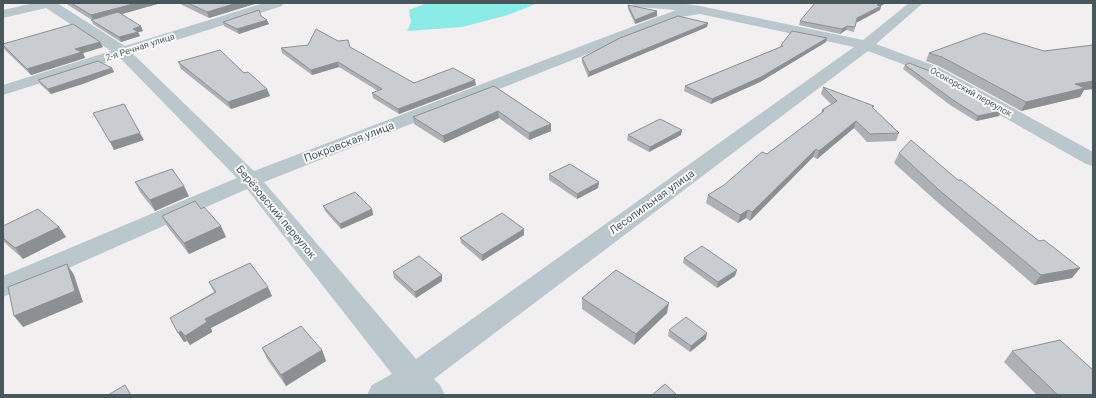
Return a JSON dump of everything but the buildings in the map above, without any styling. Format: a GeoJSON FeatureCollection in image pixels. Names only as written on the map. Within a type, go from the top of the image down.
{"type":"FeatureCollection","features":[{"type":"Feature","properties":{"kind":"street","name":"Берёзовский переулок"},"geometry":{"type":"LineString","coordinates":[[50,3],[123,52],[251,180],[413,378],[429,395]]}},
{"type":"Feature","properties":{"kind":"street"},"geometry":{"type":"LineString","coordinates":[[3,14],[50,3]]}},
{"type":"Feature","properties":{"kind":"street","name":"2-я Речная улица"},"geometry":{"type":"LineString","coordinates":[[3,90],[277,3]]}},
{"type":"Feature","properties":{"kind":"street","name":"Осокорский переулок"},"geometry":{"type":"LineString","coordinates":[[638,3],[700,10],[866,45],[932,70],[1093,160]]}},
{"type":"Feature","properties":{"kind":"street","name":"Лесопильная улица"},"geometry":{"type":"LineString","coordinates":[[383,395],[413,378],[866,45],[917,3]]}},
{"type":"Feature","properties":{"kind":"street","name":"Покровская улица"},"geometry":{"type":"LineString","coordinates":[[3,287],[251,180],[678,14],[700,10]]}},
{"type":"Feature","properties":{"kind":"water"},"geometry":{"type":"Polygon","coordinates":[[[427,3],[538,3],[508,15],[462,27],[407,31],[411,22],[409,10],[427,3]]]}}]}
